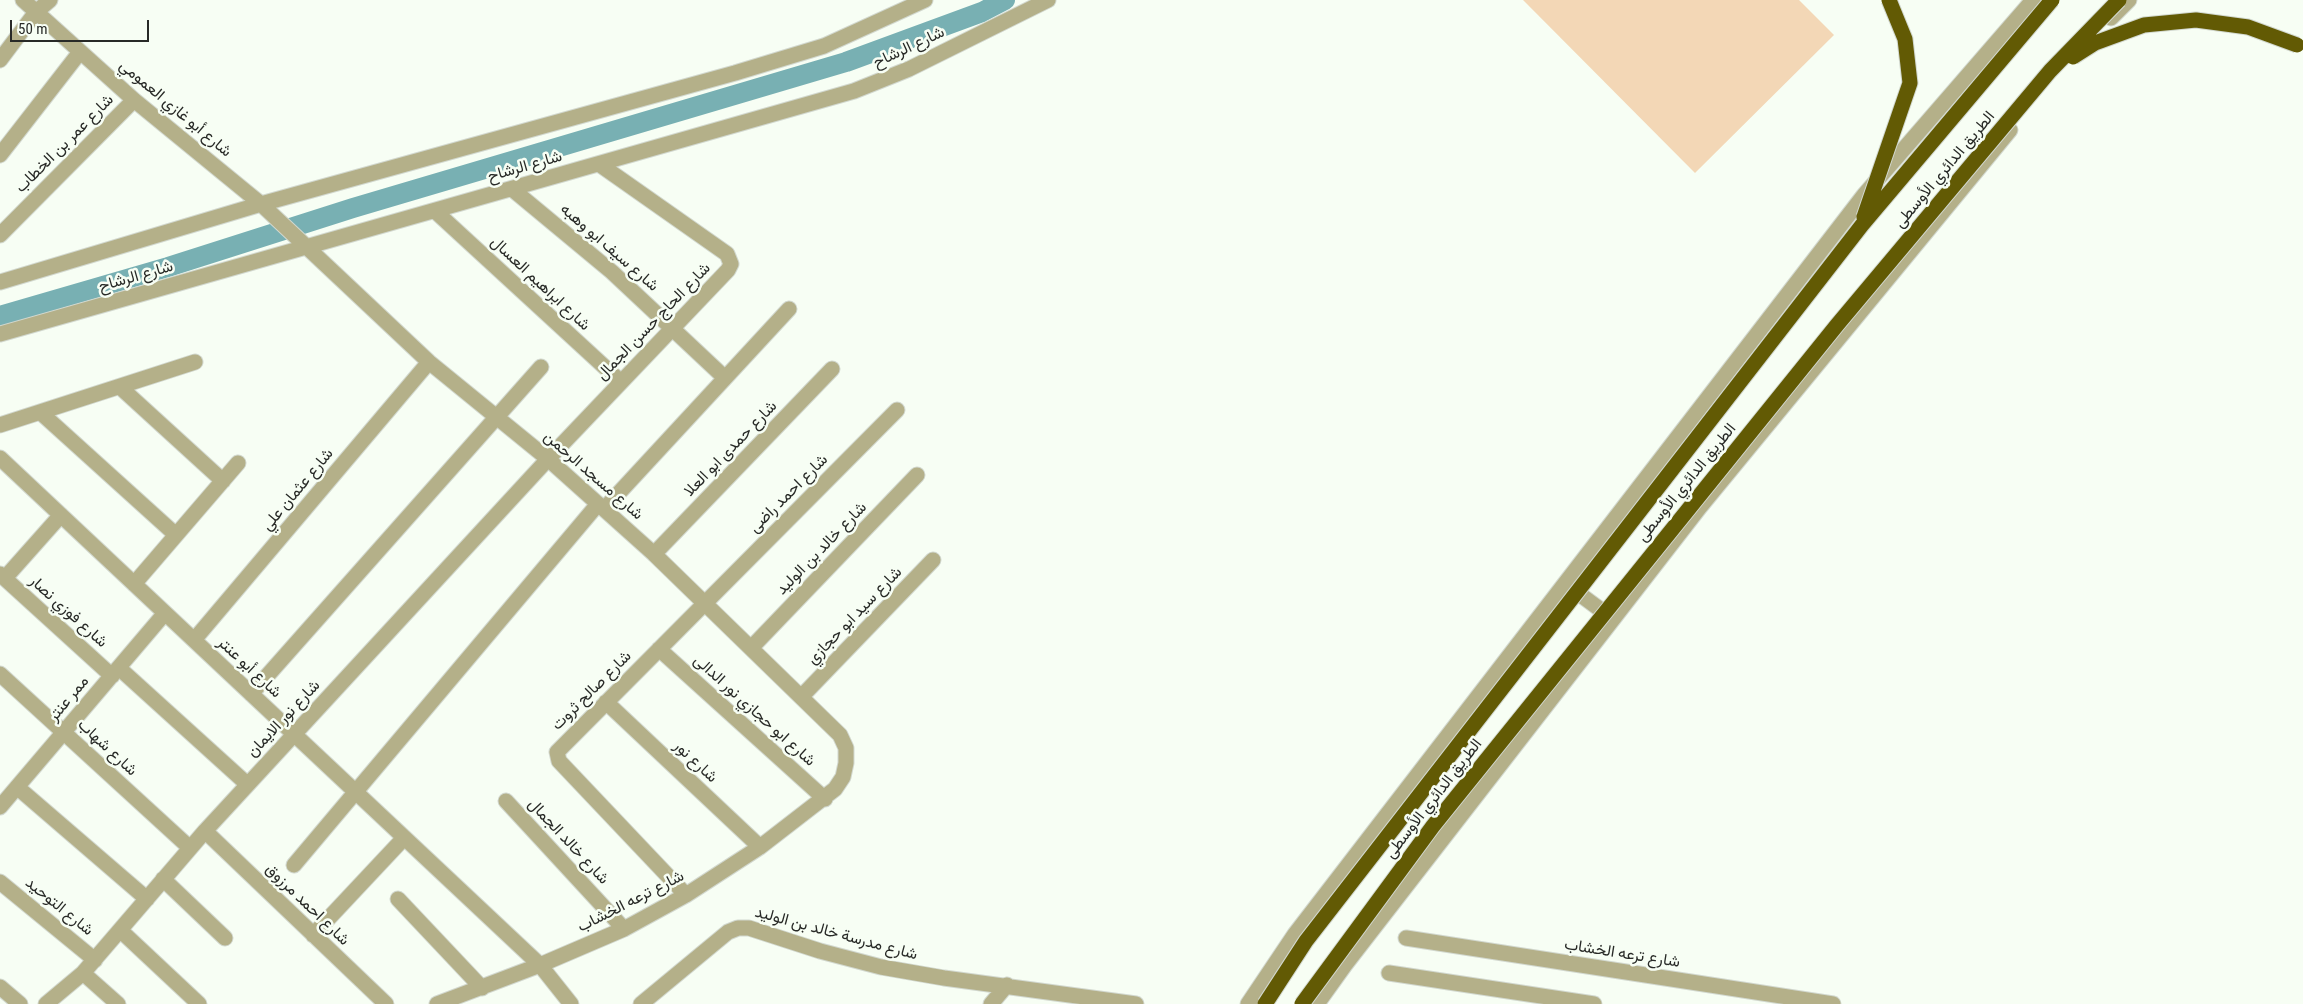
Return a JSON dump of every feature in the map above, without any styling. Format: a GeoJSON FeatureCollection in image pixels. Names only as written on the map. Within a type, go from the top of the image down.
{"type":"FeatureCollection","features":[{"type":"Feature","properties":{"kind":"highway"},"geometry":{"type":"LineString","coordinates":[[1862,225],[1910,83],[1905,39],[1888,0]]}},
{"type":"Feature","properties":{"kind":"highway","name":"الطريق الدائري الأوسطى"},"geometry":{"type":"LineString","coordinates":[[1266,1004],[1312,933],[1862,225],[2052,0]]}},
{"type":"Feature","properties":{"kind":"highway","name":"الطريق الدائري الأوسطى"},"geometry":{"type":"LineString","coordinates":[[1302,1004],[1433,826],[1831,332],[2050,71],[2120,0]]}},
{"type":"Feature","properties":{"kind":"highway"},"geometry":{"type":"LineString","coordinates":[[2050,71],[2095,43],[2144,25],[2196,20],[2248,27],[2297,46]]}},
{"type":"Feature","properties":{"kind":"street","name":"شارع أبو غازي العمومي"},"geometry":{"type":"LineString","coordinates":[[23,0],[134,100],[261,204]]}},
{"type":"Feature","properties":{"kind":"street"},"geometry":{"type":"LineString","coordinates":[[0,60],[36,12],[50,0]]}},
{"type":"Feature","properties":{"kind":"street"},"geometry":{"type":"LineString","coordinates":[[0,282],[261,204],[735,73],[815,49],[925,0]]}},
{"type":"Feature","properties":{"kind":"street","name":"شارع الرشاح"},"geometry":{"type":"LineString","coordinates":[[0,334],[854,90],[909,69],[1048,0]]}},
{"type":"Feature","properties":{"kind":"street"},"geometry":{"type":"LineString","coordinates":[[1248,1004],[1295,934],[1864,195],[2033,0]]}},
{"type":"Feature","properties":{"kind":"street"},"geometry":{"type":"LineString","coordinates":[[1318,1004],[1351,957],[1700,507],[2054,76],[2128,0]]}},
{"type":"Feature","properties":{"kind":"street"},"geometry":{"type":"LineString","coordinates":[[0,155],[80,52]]}},
{"type":"Feature","properties":{"kind":"street","name":"شارع عمر بن الخطاب"},"geometry":{"type":"LineString","coordinates":[[0,235],[134,100]]}},
{"type":"Feature","properties":{"kind":"street","name":"شارع الحاج حسن الجمال"},"geometry":{"type":"LineString","coordinates":[[548,459],[728,270],[731,264],[729,257],[599,164]]}},
{"type":"Feature","properties":{"kind":"street","name":"شارع سيف ابو وهبه"},"geometry":{"type":"LineString","coordinates":[[512,189],[612,272],[725,378]]}},
{"type":"Feature","properties":{"kind":"street","name":"شارع مسجد الرحمن"},"geometry":{"type":"LineString","coordinates":[[261,204],[429,362],[548,459],[654,554],[752,647],[840,735],[846,748],[846,763],[843,777],[835,789],[825,798]]}},
{"type":"Feature","properties":{"kind":"street","name":"شارع ابراهيم العسال"},"geometry":{"type":"LineString","coordinates":[[435,211],[621,382]]}},
{"type":"Feature","properties":{"kind":"street"},"geometry":{"type":"LineString","coordinates":[[294,865],[601,506],[789,309]]}},
{"type":"Feature","properties":{"kind":"street"},"geometry":{"type":"LineString","coordinates":[[0,425],[196,362]]}},
{"type":"Feature","properties":{"kind":"street","name":"شارع عثمان علي"},"geometry":{"type":"LineString","coordinates":[[194,640],[429,362]]}},
{"type":"Feature","properties":{"kind":"street"},"geometry":{"type":"LineString","coordinates":[[251,694],[542,367]]}},
{"type":"Feature","properties":{"kind":"street","name":"شارع حمدى ابو العلا"},"geometry":{"type":"LineString","coordinates":[[654,554],[832,369]]}},
{"type":"Feature","properties":{"kind":"street"},"geometry":{"type":"LineString","coordinates":[[120,387],[222,481]]}},
{"type":"Feature","properties":{"kind":"street","name":"شارع احمد راضى"},"geometry":{"type":"LineString","coordinates":[[705,602],[897,410]]}},
{"type":"Feature","properties":{"kind":"street"},"geometry":{"type":"LineString","coordinates":[[40,412],[176,535]]}},
{"type":"Feature","properties":{"kind":"street","name":"شارع أبو عنتر"},"geometry":{"type":"LineString","coordinates":[[0,458],[540,965],[571,1004]]}},
{"type":"Feature","properties":{"kind":"street","name":"شارع نور الايمان"},"geometry":{"type":"LineString","coordinates":[[46,1004],[83,973],[95,960],[204,831],[548,459]]}},
{"type":"Feature","properties":{"kind":"street"},"geometry":{"type":"LineString","coordinates":[[134,584],[238,463]]}},
{"type":"Feature","properties":{"kind":"street","name":"شارع خالد بن الوليد"},"geometry":{"type":"LineString","coordinates":[[752,647],[917,475]]}},
{"type":"Feature","properties":{"kind":"street"},"geometry":{"type":"LineString","coordinates":[[3,576],[60,515]]}},
{"type":"Feature","properties":{"kind":"street","name":"شارع سيد ابو حجازي"},"geometry":{"type":"LineString","coordinates":[[802,696],[933,560]]}},
{"type":"Feature","properties":{"kind":"street","name":"شارع فوزي نصار"},"geometry":{"type":"LineString","coordinates":[[3,576],[247,784]]}},
{"type":"Feature","properties":{"kind":"street"},"geometry":{"type":"LineString","coordinates":[[1565,584],[1613,618]]}},
{"type":"Feature","properties":{"kind":"street","name":"شارع صالح ثروت"},"geometry":{"type":"LineString","coordinates":[[686,895],[557,758],[558,750],[705,602]]}},
{"type":"Feature","properties":{"kind":"street","name":"ممر عنتر"},"geometry":{"type":"LineString","coordinates":[[1,805],[165,614]]}},
{"type":"Feature","properties":{"kind":"street","name":"شارع ابو حجازي نور الدالى"},"geometry":{"type":"LineString","coordinates":[[659,649],[825,798]]}},
{"type":"Feature","properties":{"kind":"street","name":"شارع شهاب"},"geometry":{"type":"LineString","coordinates":[[0,674],[190,848]]}},
{"type":"Feature","properties":{"kind":"street","name":"شارع نور"},"geometry":{"type":"LineString","coordinates":[[606,702],[760,847]]}},
{"type":"Feature","properties":{"kind":"street"},"geometry":{"type":"LineString","coordinates":[[17,788],[147,899]]}},
{"type":"Feature","properties":{"kind":"street","name":"شارع ترعه الخشاب"},"geometry":{"type":"LineString","coordinates":[[437,1004],[540,965],[624,928],[686,895],[760,847],[825,798]]}},
{"type":"Feature","properties":{"kind":"street","name":"شارع خالد الجمال"},"geometry":{"type":"LineString","coordinates":[[506,801],[624,928]]}},
{"type":"Feature","properties":{"kind":"street","name":"شارع احمد مرزوق"},"geometry":{"type":"LineString","coordinates":[[204,831],[386,1004]]}},
{"type":"Feature","properties":{"kind":"street"},"geometry":{"type":"LineString","coordinates":[[313,935],[404,838]]}},
{"type":"Feature","properties":{"kind":"street"},"geometry":{"type":"LineString","coordinates":[[163,879],[225,938]]}},
{"type":"Feature","properties":{"kind":"street","name":"شارع التوحيد"},"geometry":{"type":"LineString","coordinates":[[0,882],[95,960]]}},
{"type":"Feature","properties":{"kind":"street"},"geometry":{"type":"LineString","coordinates":[[398,899],[482,988]]}},
{"type":"Feature","properties":{"kind":"street","name":"شارع مدرسة خالد بن الوليد"},"geometry":{"type":"LineString","coordinates":[[641,1004],[728,932],[738,928],[749,928],[820,951],[881,967],[944,978],[1007,985],[1136,1004]]}},
{"type":"Feature","properties":{"kind":"street"},"geometry":{"type":"LineString","coordinates":[[120,930],[199,1004]]}},
{"type":"Feature","properties":{"kind":"street","name":"شارع ترعه الخشاب"},"geometry":{"type":"LineString","coordinates":[[1406,938],[1834,1004]]}},
{"type":"Feature","properties":{"kind":"street"},"geometry":{"type":"LineString","coordinates":[[83,973],[118,1004]]}},
{"type":"Feature","properties":{"kind":"street"},"geometry":{"type":"LineString","coordinates":[[1390,973],[1594,1004]]}},
{"type":"Feature","properties":{"kind":"street"},"geometry":{"type":"LineString","coordinates":[[991,1004],[1007,985]]}},
{"type":"Feature","properties":{"kind":"street"},"geometry":{"type":"LineString","coordinates":[[0,986],[20,1004]]}},
{"type":"Feature","properties":{"kind":"shaded area"},"geometry":{"type":"Polygon","coordinates":[[[1523,0],[1799,0],[1834,35],[1695,173],[1523,0]]]}},
{"type":"Feature","properties":{"kind":"waterway"},"geometry":{"type":"LineString","coordinates":[[0,316],[168,267],[353,208],[846,62],[982,12],[1005,0]]}}]}
